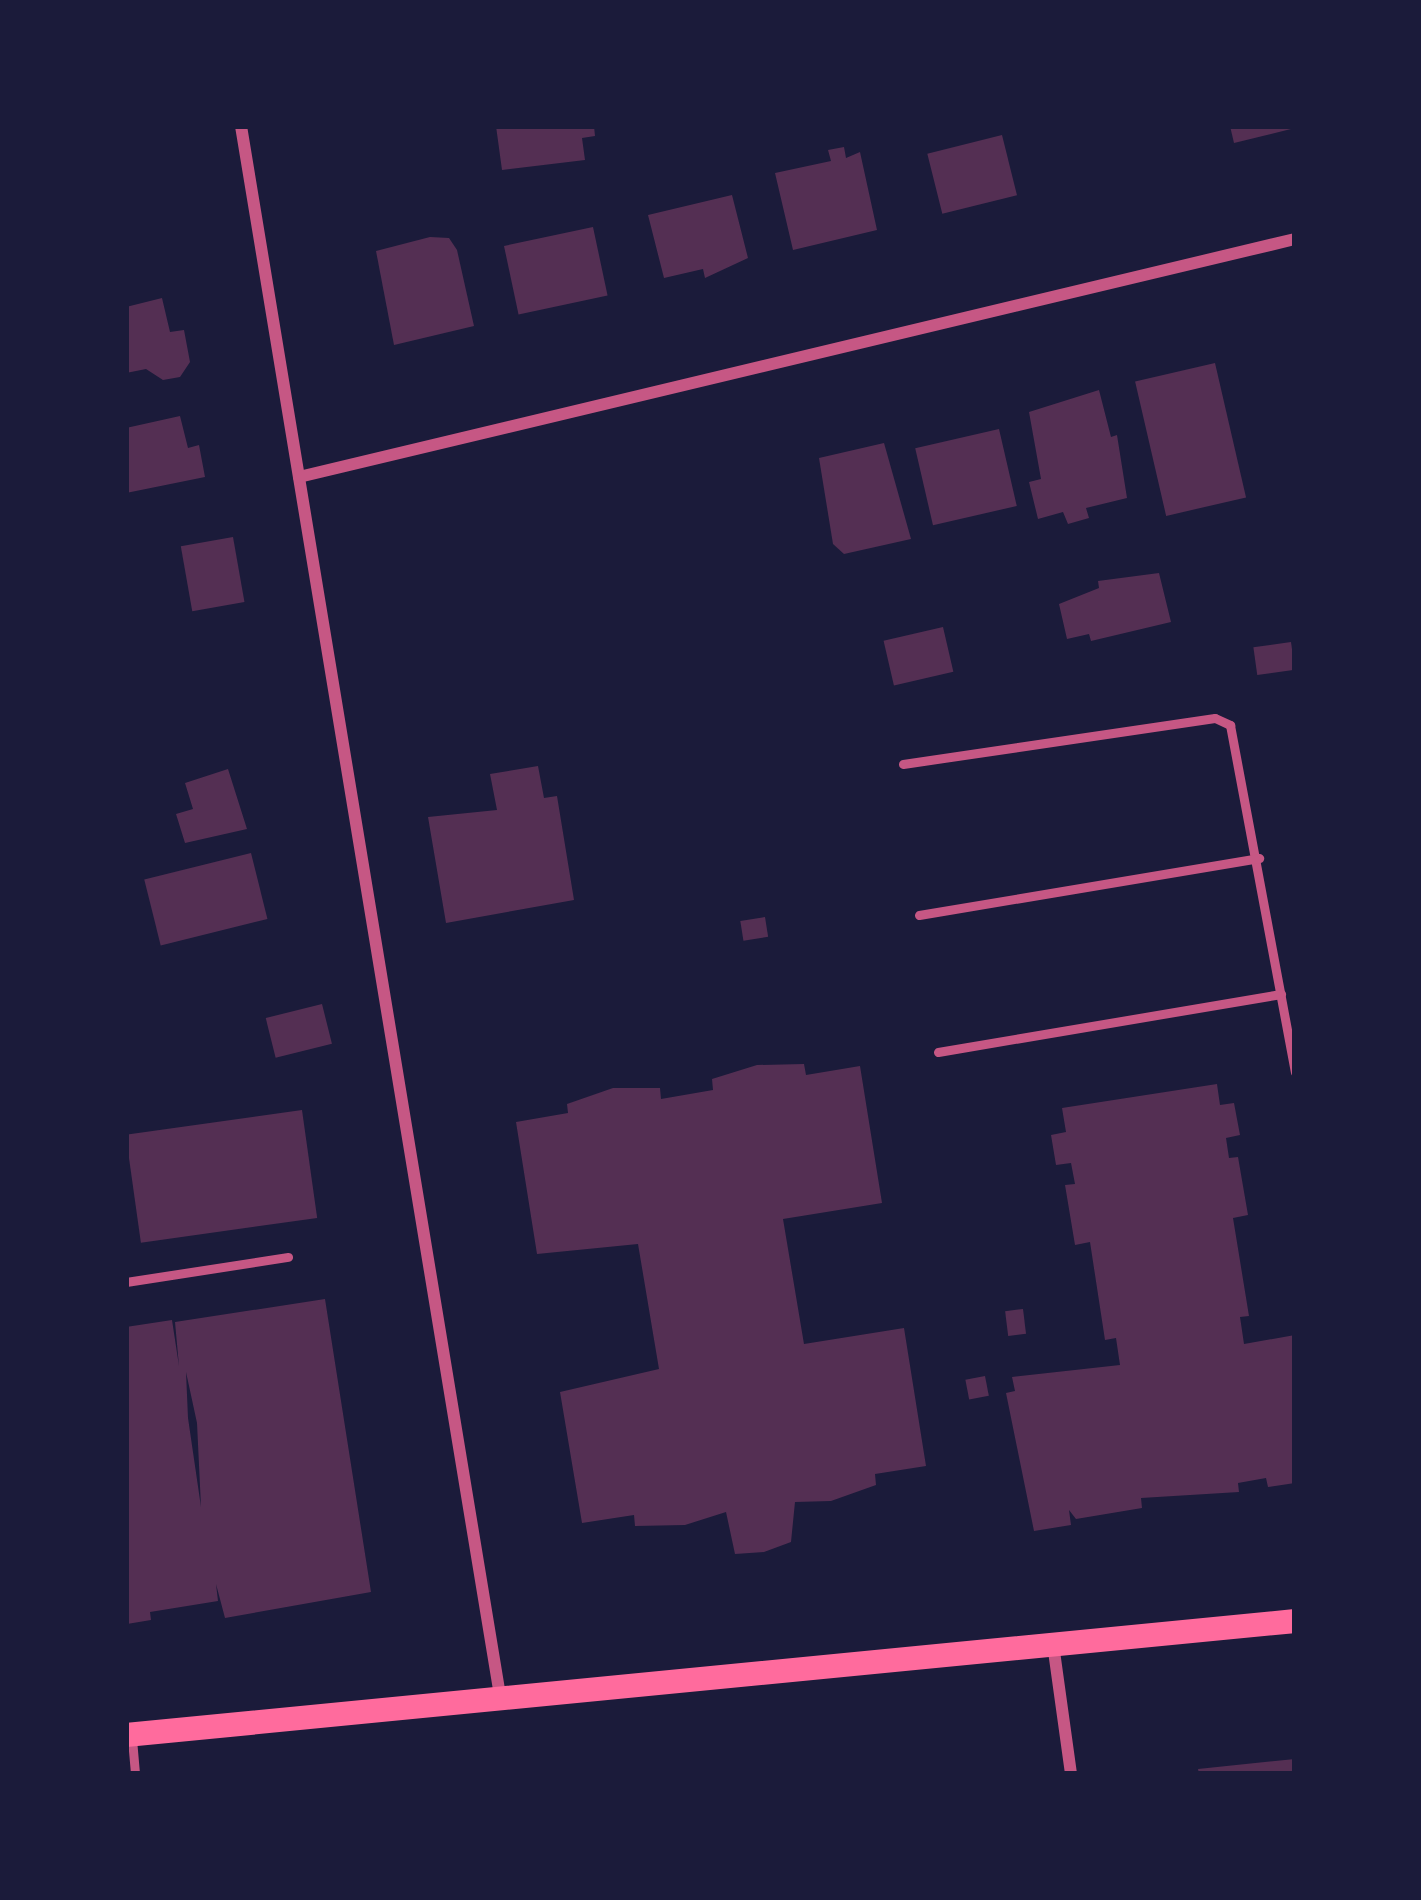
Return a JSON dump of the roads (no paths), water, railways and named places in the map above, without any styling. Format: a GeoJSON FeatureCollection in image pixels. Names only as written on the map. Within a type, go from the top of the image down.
{"type":"FeatureCollection","features":[{"type":"Feature","properties":{"kind":"main road"},"geometry":{"type":"LineString","coordinates":[[129,1734],[1295,1622]]}},
{"type":"Feature","properties":{"kind":"street"},"geometry":{"type":"LineString","coordinates":[[241,126],[500,1696]]}},
{"type":"Feature","properties":{"kind":"street"},"geometry":{"type":"LineString","coordinates":[[298,477],[1295,239]]}},
{"type":"Feature","properties":{"kind":"street"},"geometry":{"type":"LineString","coordinates":[[1053,1643],[1071,1774]]}},
{"type":"Feature","properties":{"kind":"lane"},"geometry":{"type":"LineString","coordinates":[[903,764],[1215,718],[1237,740],[1295,1072]]}},
{"type":"Feature","properties":{"kind":"lane"},"geometry":{"type":"LineString","coordinates":[[919,915],[1258,858]]}},
{"type":"Feature","properties":{"kind":"lane"},"geometry":{"type":"LineString","coordinates":[[938,1052],[1281,994]]}},
{"type":"Feature","properties":{"kind":"lane"},"geometry":{"type":"LineString","coordinates":[[126,1282],[288,1257]]}},
{"type":"Feature","properties":{"kind":"lane"},"geometry":{"type":"LineString","coordinates":[[129,1734],[135,1774]]}}]}
